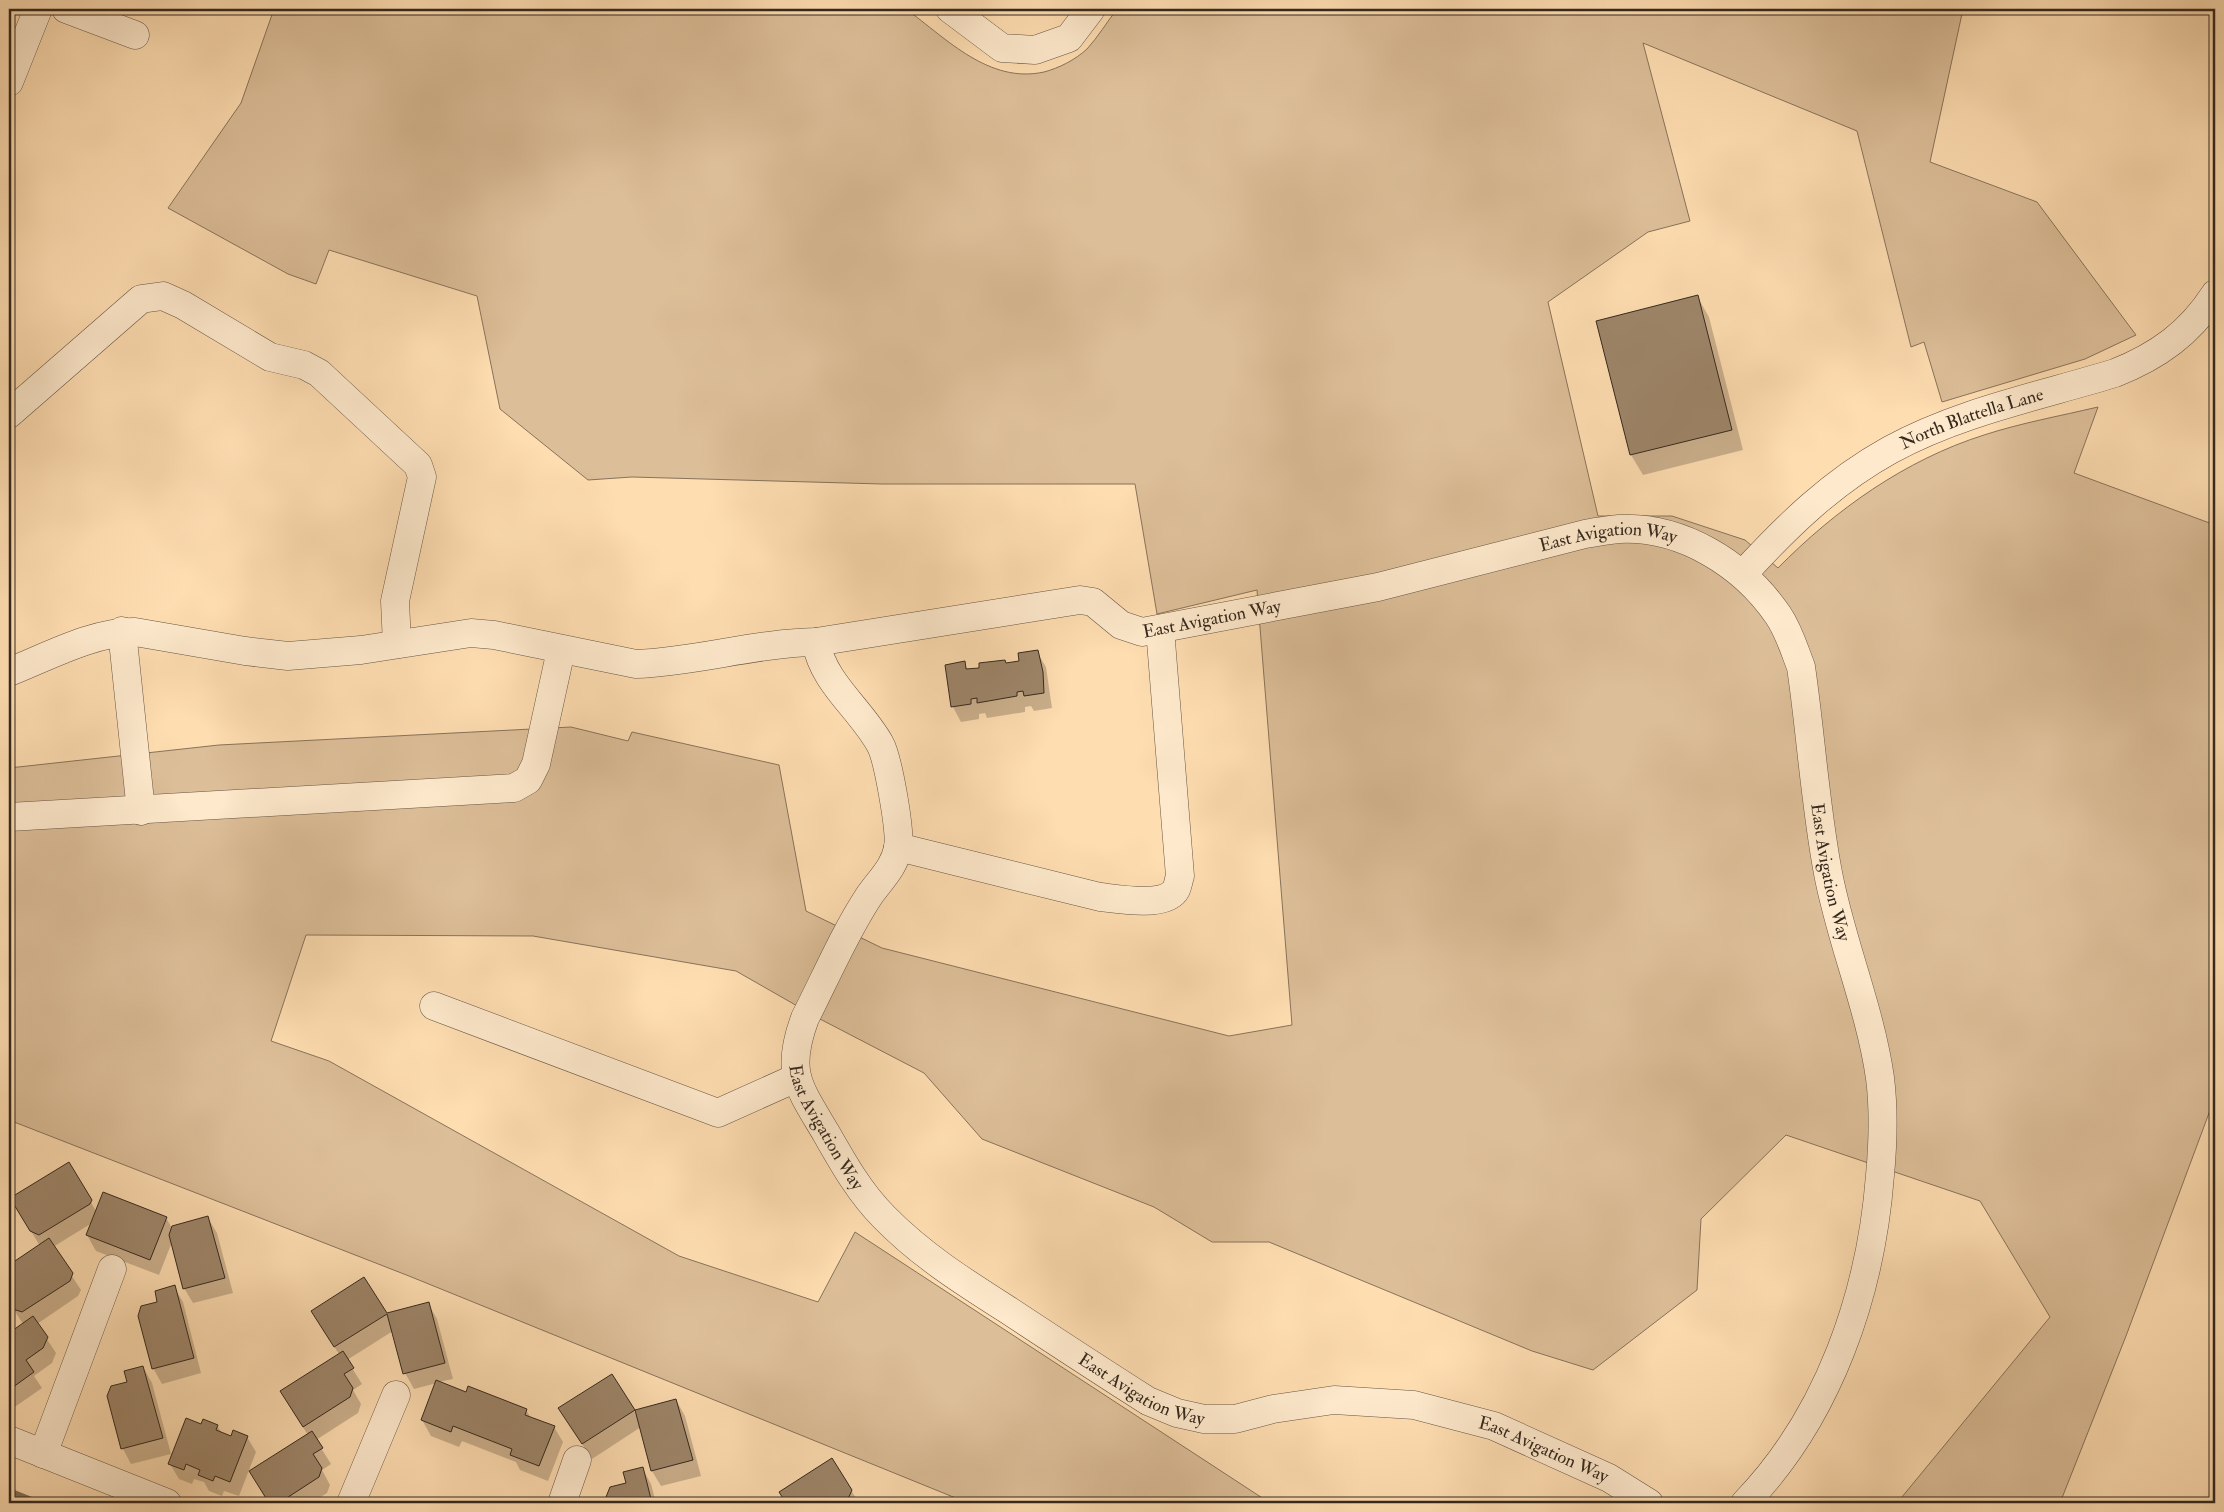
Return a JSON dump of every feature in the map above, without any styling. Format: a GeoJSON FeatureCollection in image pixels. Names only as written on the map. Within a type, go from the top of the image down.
{"type":"FeatureCollection","features":[{"type":"Feature","properties":{"kind":"street"},"geometry":{"type":"LineString","coordinates":[[9,82],[38,9]]}},
{"type":"Feature","properties":{"kind":"street"},"geometry":{"type":"LineString","coordinates":[[66,9],[135,35]]}},
{"type":"Feature","properties":{"kind":"street"},"geometry":{"type":"LineString","coordinates":[[950,9],[1002,48],[1035,50],[1069,38],[1091,9]]}},
{"type":"Feature","properties":{"kind":"street","name":"North Blattella Lane"},"geometry":{"type":"LineString","coordinates":[[1743,574],[1810,505],[1850,475],[1890,450],[1958,420],[2140,364],[2182,335],[2197,320],[2215,294]]}},
{"type":"Feature","properties":{"kind":"street"},"geometry":{"type":"LineString","coordinates":[[9,414],[141,299],[164,296],[183,305],[270,357],[304,365],[319,373],[418,465],[422,477],[395,601],[397,644]]}},
{"type":"Feature","properties":{"kind":"street","name":"East Avigation Way"},"geometry":{"type":"LineString","coordinates":[[122,631],[288,656],[361,650],[471,633],[494,635],[636,664],[658,663],[775,644],[816,642],[1080,600],[1093,602],[1121,625],[1142,632],[1378,587],[1548,542],[1620,529],[1654,532],[1684,540],[1717,556],[1743,574],[1778,615],[1791,639],[1800,667],[1828,874],[1874,1048],[1880,1079],[1883,1138],[1875,1228],[1861,1289],[1837,1362],[1798,1434],[1774,1470],[1745,1503]]}},
{"type":"Feature","properties":{"kind":"street"},"geometry":{"type":"LineString","coordinates":[[816,642],[819,658],[825,672],[875,735],[884,750],[899,839],[898,847],[1100,897],[1126,901],[1165,899],[1176,890],[1180,876],[1160,629]]}},
{"type":"Feature","properties":{"kind":"street"},"geometry":{"type":"LineString","coordinates":[[9,672],[105,634],[122,631],[141,811]]}},
{"type":"Feature","properties":{"kind":"street"},"geometry":{"type":"LineString","coordinates":[[9,817],[141,811],[514,788],[528,780],[536,764],[561,650]]}},
{"type":"Feature","properties":{"kind":"street","name":"East Avigation Way"},"geometry":{"type":"LineString","coordinates":[[898,847],[893,865],[869,896],[805,1018],[797,1039],[794,1060],[796,1078],[852,1178],[883,1216],[914,1247],[947,1271],[1148,1401],[1177,1413],[1204,1419],[1235,1419],[1273,1409],[1334,1400],[1414,1404],[1494,1426],[1609,1478],[1649,1503]]}},
{"type":"Feature","properties":{"kind":"street"},"geometry":{"type":"LineString","coordinates":[[434,1006],[718,1113],[796,1078]]}},
{"type":"Feature","properties":{"kind":"street"},"geometry":{"type":"LineString","coordinates":[[43,1454],[112,1269]]}},
{"type":"Feature","properties":{"kind":"street"},"geometry":{"type":"LineString","coordinates":[[351,1503],[396,1394]]}},
{"type":"Feature","properties":{"kind":"street"},"geometry":{"type":"LineString","coordinates":[[9,1440],[168,1503]]}},
{"type":"Feature","properties":{"kind":"street"},"geometry":{"type":"LineString","coordinates":[[562,1503],[578,1460]]}},
{"type":"Feature","properties":{"kind":"shaded area"},"geometry":{"type":"Polygon","coordinates":[[[274,9],[906,9],[970,56],[987,65],[1005,71],[1024,74],[1044,72],[1077,57],[1087,49],[1117,9],[1963,9],[1930,162],[2037,202],[2136,335],[2085,359],[1942,402],[1924,342],[1911,347],[1857,131],[1643,43],[1690,221],[1648,232],[1548,302],[1598,516],[1672,516],[1745,540],[1778,568],[1823,526],[1847,507],[1873,489],[1926,458],[1984,435],[2026,423],[2098,407],[2074,473],[2215,525],[2215,1097],[2126,1336],[2060,1503],[1897,1503],[2050,1317],[1980,1201],[1786,1135],[1701,1219],[1697,1290],[1593,1370],[1532,1351],[1269,1242],[1212,1242],[1154,1207],[982,1139],[924,1073],[820,1019],[736,971],[533,936],[306,935],[271,1041],[329,1061],[679,1256],[818,1302],[855,1232],[1270,1503],[968,1503],[409,1276],[9,1120],[9,768],[219,745],[571,727],[628,741],[632,732],[779,765],[806,911],[882,948],[1229,1036],[1292,1025],[1257,590],[1157,614],[1135,484],[882,484],[632,477],[588,480],[500,409],[477,296],[329,250],[316,284],[288,274],[168,208],[241,103],[274,9]]]}},
{"type":"Feature","properties":{"kind":"building"},"geometry":{"type":"Polygon","coordinates":[[[1698,295],[1732,430],[1630,455],[1596,321],[1698,295]]]}},
{"type":"Feature","properties":{"kind":"building"},"geometry":{"type":"Polygon","coordinates":[[[1038,650],[1043,672],[1044,693],[1024,696],[1023,691],[1017,692],[1017,696],[977,703],[977,698],[971,699],[971,704],[951,707],[945,665],[965,661],[966,669],[979,668],[979,663],[1005,660],[1006,663],[1019,661],[1018,653],[1038,650]]]}},
{"type":"Feature","properties":{"kind":"building"},"geometry":{"type":"Polygon","coordinates":[[[69,1162],[92,1200],[90,1204],[39,1235],[30,1231],[10,1198],[69,1162]]]}},
{"type":"Feature","properties":{"kind":"building"},"geometry":{"type":"Polygon","coordinates":[[[103,1192],[167,1217],[150,1260],[86,1235],[103,1192]]]}},
{"type":"Feature","properties":{"kind":"building"},"geometry":{"type":"Polygon","coordinates":[[[208,1216],[225,1278],[183,1289],[169,1235],[172,1226],[208,1216]]]}},
{"type":"Feature","properties":{"kind":"building"},"geometry":{"type":"Polygon","coordinates":[[[49,1238],[73,1273],[70,1281],[22,1312],[13,1309],[9,1302],[9,1265],[49,1238]]]}},
{"type":"Feature","properties":{"kind":"building"},"geometry":{"type":"Polygon","coordinates":[[[364,1277],[387,1313],[429,1302],[445,1363],[403,1374],[387,1314],[334,1347],[311,1311],[364,1277]]]}},
{"type":"Feature","properties":{"kind":"building"},"geometry":{"type":"Polygon","coordinates":[[[175,1285],[194,1358],[152,1369],[138,1316],[141,1306],[157,1302],[155,1291],[175,1285]]]}},
{"type":"Feature","properties":{"kind":"building"},"geometry":{"type":"Polygon","coordinates":[[[33,1316],[48,1337],[43,1348],[26,1360],[34,1372],[9,1390],[9,1333],[33,1316]]]}},
{"type":"Feature","properties":{"kind":"building"},"geometry":{"type":"Polygon","coordinates":[[[343,1351],[354,1368],[344,1374],[353,1388],[350,1397],[303,1427],[280,1391],[343,1351]]]}},
{"type":"Feature","properties":{"kind":"building"},"geometry":{"type":"Polygon","coordinates":[[[143,1366],[163,1438],[121,1449],[107,1396],[111,1386],[127,1382],[124,1371],[143,1366]]]}},
{"type":"Feature","properties":{"kind":"building"},"geometry":{"type":"Polygon","coordinates":[[[612,1374],[635,1410],[582,1444],[558,1408],[612,1374]]]}},
{"type":"Feature","properties":{"kind":"building"},"geometry":{"type":"Polygon","coordinates":[[[436,1380],[466,1392],[468,1386],[527,1409],[525,1415],[555,1426],[539,1466],[510,1455],[512,1449],[453,1426],[451,1432],[421,1420],[436,1380]]]}},
{"type":"Feature","properties":{"kind":"building"},"geometry":{"type":"Polygon","coordinates":[[[676,1399],[693,1460],[651,1471],[635,1410],[676,1399]]]}},
{"type":"Feature","properties":{"kind":"building"},"geometry":{"type":"Polygon","coordinates":[[[186,1418],[201,1424],[203,1419],[218,1425],[216,1430],[231,1436],[233,1430],[248,1436],[230,1482],[215,1476],[213,1481],[198,1475],[200,1470],[186,1464],[184,1470],[168,1464],[186,1418]]]}},
{"type":"Feature","properties":{"kind":"building"},"geometry":{"type":"Polygon","coordinates":[[[312,1431],[323,1448],[313,1454],[322,1468],[319,1477],[279,1503],[269,1503],[249,1471],[312,1431]]]}},
{"type":"Feature","properties":{"kind":"building"},"geometry":{"type":"Polygon","coordinates":[[[832,1458],[852,1490],[848,1499],[842,1503],[786,1503],[779,1492],[832,1458]]]}},
{"type":"Feature","properties":{"kind":"building"},"geometry":{"type":"Polygon","coordinates":[[[643,1467],[652,1503],[608,1503],[606,1497],[610,1487],[626,1483],[623,1472],[643,1467]]]}},
{"type":"Feature","properties":{"kind":"waterway"},"geometry":{"type":"LineString","coordinates":[[9,1491],[39,1503]]}}]}
